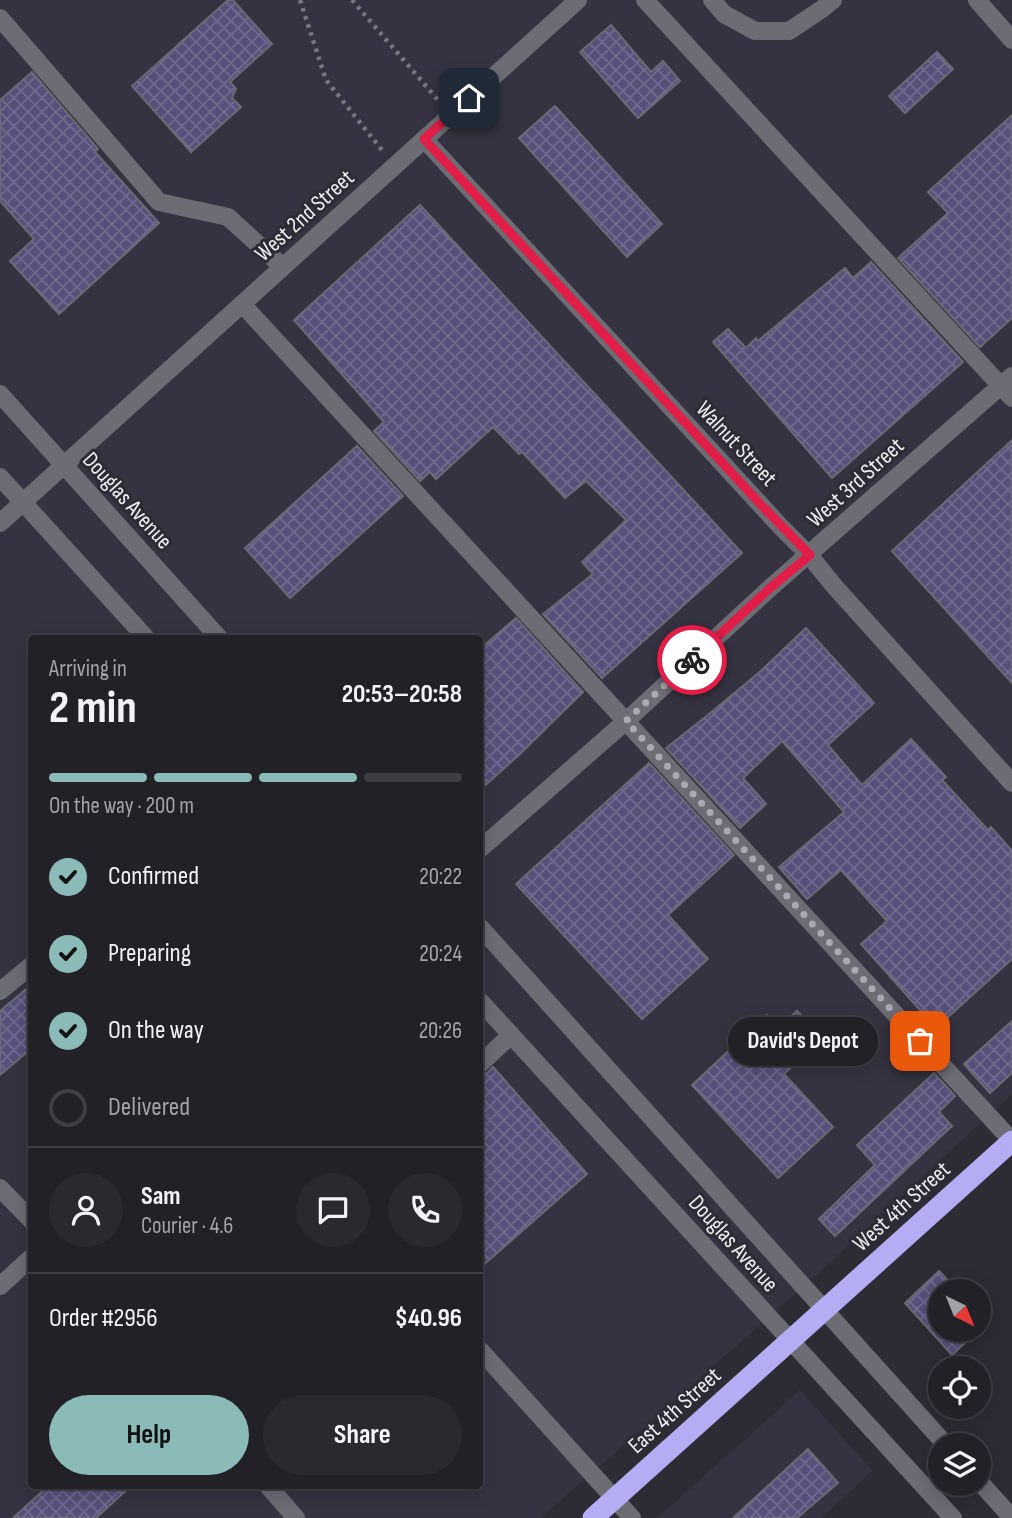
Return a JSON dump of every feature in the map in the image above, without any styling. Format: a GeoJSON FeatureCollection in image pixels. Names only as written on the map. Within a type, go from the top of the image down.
{"type":"FeatureCollection","features":[{"type":"Feature","properties":{"kind":"highway","name":"West 4th Street"},"geometry":{"type":"LineString","coordinates":[[791,1341],[1012,1141]]}},
{"type":"Feature","properties":{"kind":"highway","name":"East 4th Street"},"geometry":{"type":"LineString","coordinates":[[593,1518],[791,1341]]}},
{"type":"Feature","properties":{"kind":"street","name":"West 2nd Street"},"geometry":{"type":"LineString","coordinates":[[0,523],[578,0]]}},
{"type":"Feature","properties":{"kind":"street"},"geometry":{"type":"LineString","coordinates":[[645,0],[1008,386]]}},
{"type":"Feature","properties":{"kind":"street"},"geometry":{"type":"LineString","coordinates":[[712,0],[724,14],[755,31],[789,31],[833,0]]}},
{"type":"Feature","properties":{"kind":"street"},"geometry":{"type":"LineString","coordinates":[[977,0],[1012,40]]}},
{"type":"Feature","properties":{"kind":"street"},"geometry":{"type":"LineString","coordinates":[[0,18],[159,202],[228,217],[283,267]]}},
{"type":"Feature","properties":{"kind":"street","name":"Walnut Street"},"geometry":{"type":"LineString","coordinates":[[424,139],[810,555],[835,587],[1012,783]]}},
{"type":"Feature","properties":{"kind":"street"},"geometry":{"type":"LineString","coordinates":[[242,304],[1012,1141]]}},
{"type":"Feature","properties":{"kind":"street","name":"West 3rd Street"},"geometry":{"type":"LineString","coordinates":[[483,846],[626,721],[770,588],[1008,386]]}},
{"type":"Feature","properties":{"kind":"street","name":"Douglas Avenue"},"geometry":{"type":"LineString","coordinates":[[0,394],[215,635]]}},
{"type":"Feature","properties":{"kind":"street"},"geometry":{"type":"LineString","coordinates":[[0,477],[143,635]]}},
{"type":"Feature","properties":{"kind":"street","name":"Douglas Avenue"},"geometry":{"type":"LineString","coordinates":[[483,930],[935,1433]]}},
{"type":"Feature","properties":{"kind":"street"},"geometry":{"type":"LineString","coordinates":[[0,991],[28,968]]}},
{"type":"Feature","properties":{"kind":"street","name":"Douglas Avenue"},"geometry":{"type":"LineString","coordinates":[[483,1004],[953,1518]]}},
{"type":"Feature","properties":{"kind":"street"},"geometry":{"type":"LineString","coordinates":[[483,1061],[511,1035]]}},
{"type":"Feature","properties":{"kind":"street"},"geometry":{"type":"LineString","coordinates":[[0,1188],[28,1217]]}},
{"type":"Feature","properties":{"kind":"street"},"geometry":{"type":"LineString","coordinates":[[0,1286],[28,1261]]}},
{"type":"Feature","properties":{"kind":"street"},"geometry":{"type":"LineString","coordinates":[[483,1353],[632,1518]]}},
{"type":"Feature","properties":{"kind":"street"},"geometry":{"type":"LineString","coordinates":[[271,1489],[296,1518]]}},
{"type":"Feature","properties":{"kind":"street"},"geometry":{"type":"LineString","coordinates":[[991,1495],[1012,1518]]}},
{"type":"Feature","properties":{"kind":"path"},"geometry":{"type":"LineString","coordinates":[[300,0],[326,80],[395,166]]}},
{"type":"Feature","properties":{"kind":"path"},"geometry":{"type":"LineString","coordinates":[[352,0],[451,115]]}},
{"type":"Feature","properties":{"kind":"shaded area"},"geometry":{"type":"Polygon","coordinates":[[[0,0],[1012,0],[1012,1094],[821,1271],[541,1518],[0,1518],[0,0]]]}},
{"type":"Feature","properties":{"kind":"shaded area"},"geometry":{"type":"Polygon","coordinates":[[[800,1390],[873,1471],[821,1518],[657,1518],[800,1390]]]}},
{"type":"Feature","properties":{"kind":"building"},"geometry":{"type":"Polygon","coordinates":[[[228,0],[233,0],[272,44],[230,82],[236,89],[232,98],[241,107],[191,152],[132,86],[228,0]]]}},
{"type":"Feature","properties":{"kind":"building"},"geometry":{"type":"Polygon","coordinates":[[[611,25],[651,72],[663,61],[680,81],[638,118],[580,52],[611,25]]]}},
{"type":"Feature","properties":{"kind":"building"},"geometry":{"type":"Polygon","coordinates":[[[937,52],[953,69],[905,113],[889,96],[937,52]]]}},
{"type":"Feature","properties":{"kind":"building"},"geometry":{"type":"Polygon","coordinates":[[[32,72],[98,149],[95,152],[159,223],[59,314],[10,261],[34,239],[0,201],[0,100],[32,72]]]}},
{"type":"Feature","properties":{"kind":"building"},"geometry":{"type":"Polygon","coordinates":[[[555,106],[662,224],[627,257],[519,138],[555,106]]]}},
{"type":"Feature","properties":{"kind":"building"},"geometry":{"type":"Polygon","coordinates":[[[1012,115],[1012,318],[980,347],[898,258],[948,213],[928,192],[1012,115]]]}},
{"type":"Feature","properties":{"kind":"building"},"geometry":{"type":"Polygon","coordinates":[[[420,205],[742,553],[602,678],[543,614],[593,574],[582,562],[626,520],[586,481],[565,498],[522,452],[519,454],[493,427],[436,479],[430,472],[420,481],[374,431],[384,422],[294,320],[420,205]]]}},
{"type":"Feature","properties":{"kind":"building"},"geometry":{"type":"Polygon","coordinates":[[[871,262],[963,362],[832,478],[713,342],[728,329],[746,348],[845,268],[853,278],[871,262]]]}},
{"type":"Feature","properties":{"kind":"building"},"geometry":{"type":"Polygon","coordinates":[[[1012,440],[1012,683],[892,551],[1012,440]]]}},
{"type":"Feature","properties":{"kind":"building"},"geometry":{"type":"Polygon","coordinates":[[[357,446],[403,496],[290,598],[245,548],[357,446]]]}},
{"type":"Feature","properties":{"kind":"building"},"geometry":{"type":"Polygon","coordinates":[[[516,618],[583,692],[483,787],[483,646],[516,618]]]}},
{"type":"Feature","properties":{"kind":"building"},"geometry":{"type":"Polygon","coordinates":[[[806,628],[874,703],[828,745],[862,785],[911,739],[946,777],[942,780],[988,830],[991,827],[1012,851],[1012,959],[936,1028],[861,944],[887,921],[841,870],[807,899],[779,867],[844,812],[782,741],[743,778],[766,804],[740,828],[666,748],[762,670],[806,628]]]}},
{"type":"Feature","properties":{"kind":"building"},"geometry":{"type":"Polygon","coordinates":[[[649,763],[734,855],[668,915],[708,959],[642,1019],[516,884],[649,763]]]}},
{"type":"Feature","properties":{"kind":"building"},"geometry":{"type":"Polygon","coordinates":[[[28,987],[28,1051],[0,1075],[0,1011],[28,987]]]}},
{"type":"Feature","properties":{"kind":"building"},"geometry":{"type":"Polygon","coordinates":[[[797,1011],[822,1038],[784,1074],[833,1127],[778,1178],[692,1085],[767,1015],[779,1028],[797,1011]]]}},
{"type":"Feature","properties":{"kind":"building"},"geometry":{"type":"Polygon","coordinates":[[[1012,1021],[1012,1073],[990,1093],[964,1064],[1012,1021]]]}},
{"type":"Feature","properties":{"kind":"building"},"geometry":{"type":"Polygon","coordinates":[[[493,1067],[587,1174],[483,1265],[483,1075],[493,1067]]]}},
{"type":"Feature","properties":{"kind":"building"},"geometry":{"type":"Polygon","coordinates":[[[934,1073],[955,1096],[939,1112],[952,1126],[835,1236],[819,1219],[875,1165],[857,1145],[934,1073]]]}},
{"type":"Feature","properties":{"kind":"building"},"geometry":{"type":"Polygon","coordinates":[[[939,1271],[947,1279],[930,1279],[939,1271]]]}},
{"type":"Feature","properties":{"kind":"building"},"geometry":{"type":"Polygon","coordinates":[[[928,1281],[928,1328],[905,1303],[928,1281]]]}},
{"type":"Feature","properties":{"kind":"building"},"geometry":{"type":"Polygon","coordinates":[[[940,1342],[966,1342],[952,1355],[940,1342]]]}},
{"type":"Feature","properties":{"kind":"building"},"geometry":{"type":"Polygon","coordinates":[[[808,1449],[838,1483],[797,1518],[733,1518],[808,1449]]]}},
{"type":"Feature","properties":{"kind":"building"},"geometry":{"type":"Polygon","coordinates":[[[45,1489],[128,1489],[96,1518],[13,1518],[45,1489]]]}},
{"type":"Feature","properties":{"kind":"way so far"},"geometry":{"type":"LineString","coordinates":[[692,660],[626,721],[920,1041]]}},
{"type":"Feature","properties":{"kind":"place","name":"David's Depot"},"geometry":{"type":"Point","coordinates":[920,1041]}},
{"type":"Feature","properties":{"kind":"route"},"geometry":{"type":"LineString","coordinates":[[469,98],[424,139],[781,527],[810,555],[692,660]]}}]}
